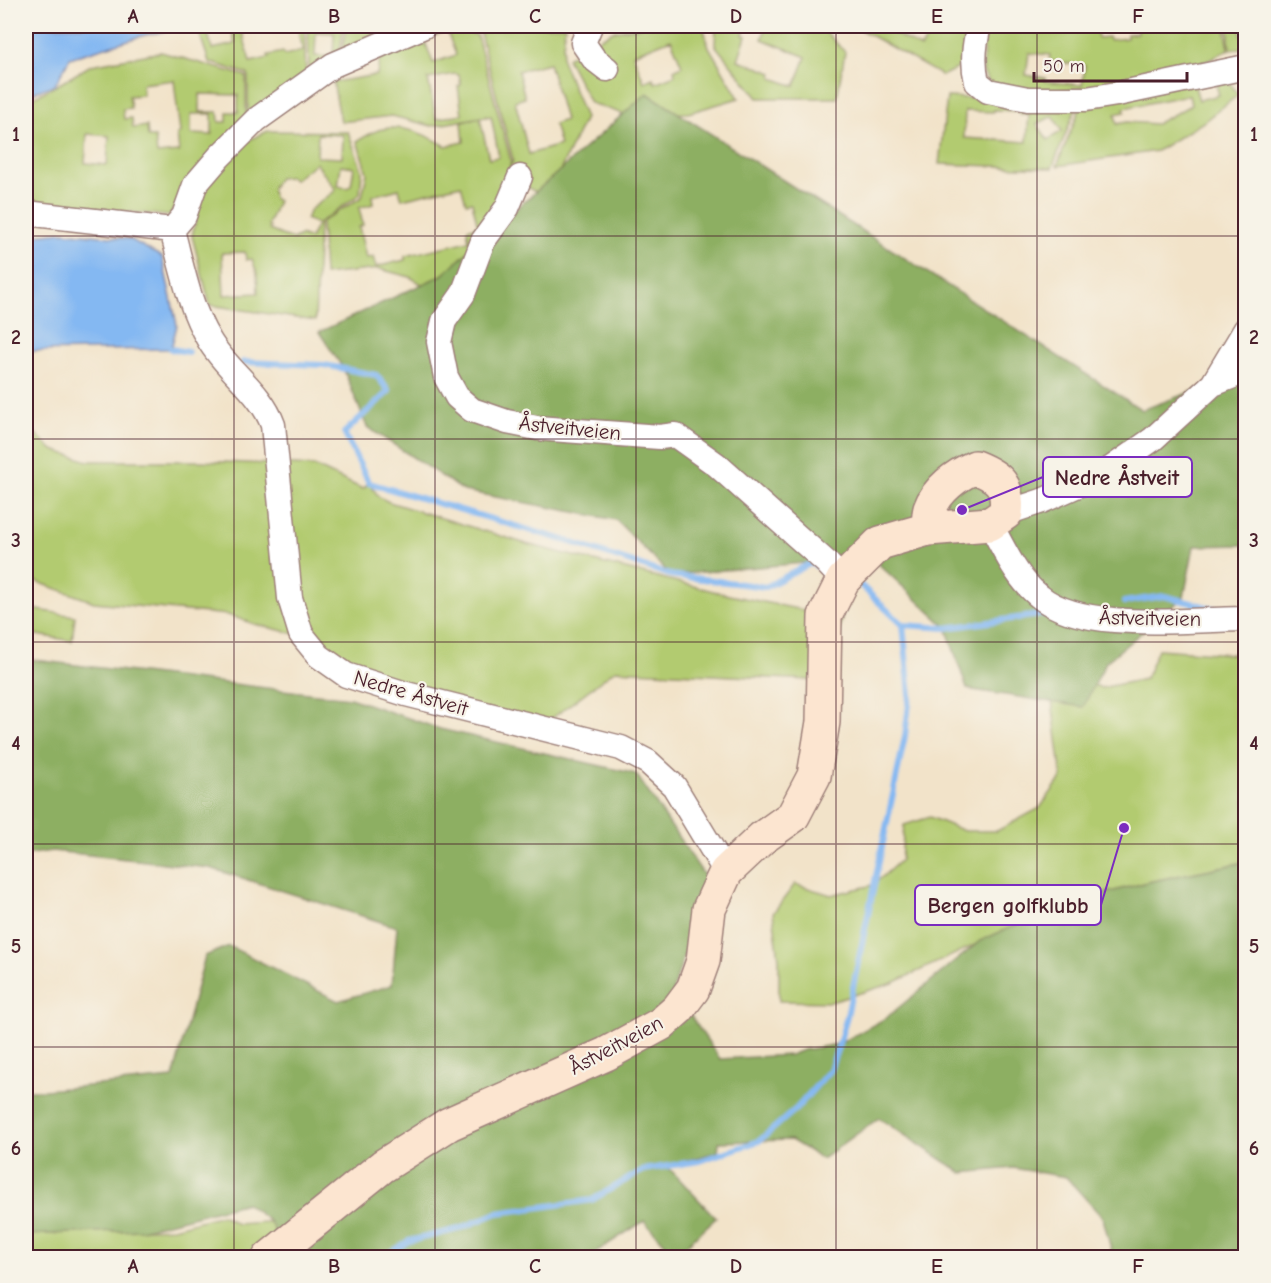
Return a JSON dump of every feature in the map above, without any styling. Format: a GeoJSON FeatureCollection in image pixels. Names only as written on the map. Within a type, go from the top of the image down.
{"type":"FeatureCollection","features":[{"type":"Feature","properties":{"kind":"street"},"geometry":{"type":"LineString","coordinates":[[26,213],[172,230],[184,216],[195,185],[256,120],[327,69],[424,26]]}},
{"type":"Feature","properties":{"kind":"street"},"geometry":{"type":"LineString","coordinates":[[590,26],[583,43],[594,59],[607,69]]}},
{"type":"Feature","properties":{"kind":"street"},"geometry":{"type":"LineString","coordinates":[[979,26],[973,47],[977,82],[988,91],[1028,99],[1096,98],[1245,67]]}},
{"type":"Feature","properties":{"kind":"street","name":"Åstveitveien"},"geometry":{"type":"LineString","coordinates":[[520,177],[507,208],[483,241],[463,294],[444,321],[439,342],[446,377],[458,397],[472,410],[507,422],[537,428],[660,437],[675,435],[717,465],[841,569]]}},
{"type":"Feature","properties":{"kind":"street","name":"Nedre Åstveit"},"geometry":{"type":"LineString","coordinates":[[172,230],[190,299],[208,340],[230,370],[267,409],[273,425],[290,598],[301,634],[319,656],[346,675],[406,694],[621,748],[648,762],[674,786],[726,872]]}},
{"type":"Feature","properties":{"kind":"street"},"geometry":{"type":"LineString","coordinates":[[998,518],[1103,474],[1153,439],[1213,384],[1245,329]]}},
{"type":"Feature","properties":{"kind":"street"},"geometry":{"type":"LineString","coordinates":[[1213,384],[1245,371]]}},
{"type":"Feature","properties":{"kind":"street","name":"Åstveitveien"},"geometry":{"type":"LineString","coordinates":[[928,529],[930,509],[942,491],[957,476],[975,467],[991,473],[1002,482],[1008,499],[998,518],[1020,577],[1039,596],[1064,611],[1099,620],[1245,619]]}},
{"type":"Feature","properties":{"kind":"street","name":"Åstveitveien"},"geometry":{"type":"LineString","coordinates":[[269,1257],[383,1167],[449,1124],[606,1054],[661,1024],[678,1009],[693,988],[703,961],[709,909],[726,872],[762,838],[793,816],[814,776],[823,722],[825,616],[841,569],[880,543],[928,529],[998,518]]}},
{"type":"Feature","properties":{"kind":"green space"},"geometry":{"type":"Polygon","coordinates":[[[197,26],[206,26],[212,49],[235,44],[231,26],[241,26],[250,62],[269,58],[268,55],[283,52],[284,55],[303,51],[297,26],[304,26],[306,77],[248,118],[248,74],[209,62],[197,26]]]}},
{"type":"Feature","properties":{"kind":"green space"},"geometry":{"type":"Polygon","coordinates":[[[308,26],[344,26],[339,55],[309,74],[308,26]],[[316,32],[315,56],[333,57],[334,33],[316,32]]]}},
{"type":"Feature","properties":{"kind":"green space"},"geometry":{"type":"Polygon","coordinates":[[[347,26],[415,26],[341,55],[347,26]]]}},
{"type":"Feature","properties":{"kind":"green space"},"geometry":{"type":"Polygon","coordinates":[[[445,26],[477,35],[511,161],[508,173],[513,160],[480,33],[516,26],[565,26],[562,60],[585,118],[547,198],[506,176],[499,211],[440,295],[410,277],[379,269],[324,275],[321,222],[362,197],[367,173],[357,141],[373,132],[399,128],[424,135],[446,146],[464,142],[462,122],[487,116],[432,126],[392,116],[341,122],[333,82],[377,75],[381,51],[445,26]],[[447,31],[424,39],[433,63],[456,55],[447,31]],[[549,63],[518,71],[525,98],[515,101],[529,154],[560,145],[554,124],[565,120],[549,63]],[[459,75],[428,79],[436,119],[462,114],[458,86],[461,85],[459,75]],[[491,116],[480,118],[489,159],[499,157],[491,116]],[[461,185],[402,199],[399,189],[372,196],[373,204],[359,208],[363,225],[359,227],[366,258],[373,257],[376,267],[405,260],[405,256],[469,241],[467,229],[478,226],[472,202],[466,203],[461,185]]]}},
{"type":"Feature","properties":{"kind":"green space"},"geometry":{"type":"Polygon","coordinates":[[[644,26],[703,26],[709,47],[739,98],[688,113],[626,115],[590,103],[567,58],[613,31],[644,26]],[[671,39],[633,54],[644,82],[653,78],[655,83],[675,75],[674,70],[682,66],[671,39]]]}},
{"type":"Feature","properties":{"kind":"green space"},"geometry":{"type":"Polygon","coordinates":[[[716,26],[746,26],[743,35],[746,36],[738,60],[773,73],[772,78],[795,86],[806,57],[762,39],[766,28],[760,26],[820,26],[845,52],[837,98],[758,98],[715,45],[716,26]]]}},
{"type":"Feature","properties":{"kind":"green space"},"geometry":{"type":"Polygon","coordinates":[[[859,26],[885,26],[884,28],[921,48],[933,27],[931,26],[972,26],[964,65],[942,76],[861,30],[859,26]]]}},
{"type":"Feature","properties":{"kind":"green space"},"geometry":{"type":"Polygon","coordinates":[[[984,26],[1096,26],[1098,38],[1108,37],[1109,40],[1127,38],[1127,34],[1137,33],[1136,26],[1225,26],[1229,49],[1194,67],[1128,83],[1031,94],[994,89],[983,72],[984,26]],[[1029,53],[1026,75],[1045,78],[1045,81],[1082,85],[1085,66],[1049,61],[1050,55],[1029,53]]]}},
{"type":"Feature","properties":{"kind":"green space"},"geometry":{"type":"Polygon","coordinates":[[[1228,26],[1241,26],[1241,36],[1245,36],[1245,48],[1230,49],[1228,26]]]}},
{"type":"Feature","properties":{"kind":"green space"},"geometry":{"type":"Polygon","coordinates":[[[161,52],[246,76],[246,119],[214,150],[169,216],[26,201],[26,101],[91,65],[161,52]],[[174,80],[142,84],[143,95],[129,96],[131,108],[123,109],[124,119],[132,118],[133,128],[147,126],[148,137],[155,137],[157,154],[179,152],[177,134],[180,133],[174,80]],[[200,94],[200,112],[218,112],[219,122],[227,122],[227,112],[238,112],[238,95],[200,94]],[[191,114],[191,134],[212,135],[212,114],[191,114]],[[87,134],[85,163],[107,165],[109,136],[87,134]]]}},
{"type":"Feature","properties":{"kind":"green space"},"geometry":{"type":"Polygon","coordinates":[[[1225,75],[1238,95],[1202,123],[1157,151],[1057,166],[1082,103],[1225,75]],[[1215,81],[1195,87],[1199,100],[1219,95],[1215,81]],[[1189,95],[1124,108],[1125,112],[1115,114],[1117,124],[1127,122],[1156,124],[1191,105],[1189,95]]]}},
{"type":"Feature","properties":{"kind":"green space"},"geometry":{"type":"Polygon","coordinates":[[[647,93],[1142,410],[1218,382],[1245,368],[1245,545],[1194,546],[1184,597],[1106,662],[1083,707],[967,689],[946,627],[871,557],[670,575],[616,520],[464,491],[367,427],[343,368],[319,332],[442,275],[647,93]]]}},
{"type":"Feature","properties":{"kind":"green space"},"geometry":{"type":"Polygon","coordinates":[[[947,97],[1078,103],[1052,168],[939,164],[947,97]],[[994,110],[993,112],[965,111],[964,138],[1027,142],[1029,114],[1020,114],[1019,111],[994,110]],[[1053,116],[1037,124],[1048,140],[1062,131],[1053,116]]]}},
{"type":"Feature","properties":{"kind":"green space"},"geometry":{"type":"Polygon","coordinates":[[[268,131],[348,132],[362,170],[360,194],[319,223],[315,321],[210,305],[192,236],[203,189],[242,143],[268,131]],[[318,134],[317,157],[342,158],[343,135],[318,134]],[[316,163],[294,180],[290,177],[279,178],[272,187],[273,198],[278,201],[268,225],[269,230],[294,240],[300,235],[310,239],[317,224],[306,219],[310,210],[336,190],[316,163]],[[341,165],[338,186],[347,188],[351,185],[354,167],[341,165]],[[245,252],[222,253],[224,295],[258,293],[257,273],[252,259],[246,260],[245,252]]]}},
{"type":"Feature","properties":{"kind":"green space"},"geometry":{"type":"Polygon","coordinates":[[[26,425],[53,450],[88,461],[200,461],[314,466],[363,489],[369,483],[379,497],[389,502],[530,545],[729,595],[842,618],[832,656],[830,681],[615,670],[538,729],[346,675],[300,635],[228,615],[94,602],[26,578],[26,425]]]}},
{"type":"Feature","properties":{"kind":"green space"},"geometry":{"type":"Polygon","coordinates":[[[26,608],[75,616],[72,641],[26,633],[26,608]]]}},
{"type":"Feature","properties":{"kind":"green space"},"geometry":{"type":"Polygon","coordinates":[[[1158,649],[1245,655],[1245,862],[1148,882],[1058,906],[893,983],[831,1002],[779,1001],[779,959],[773,913],[795,884],[831,895],[873,885],[901,860],[904,825],[930,817],[964,831],[997,831],[1040,808],[1062,777],[1050,686],[1053,665],[1101,688],[1145,679],[1158,649]]]}},
{"type":"Feature","properties":{"kind":"green space"},"geometry":{"type":"Polygon","coordinates":[[[26,659],[350,698],[440,729],[636,774],[708,881],[673,990],[720,1059],[790,1055],[803,1050],[839,1044],[886,1018],[980,941],[1058,906],[1148,882],[1245,862],[1245,1257],[1113,1257],[1103,1218],[1066,1177],[1013,1168],[962,1173],[879,1118],[822,1159],[791,1140],[719,1142],[718,1152],[667,1166],[716,1218],[675,1255],[644,1221],[588,1257],[288,1257],[270,1222],[246,1203],[141,1230],[26,1235],[26,1090],[173,1078],[205,956],[229,946],[338,1001],[392,985],[397,927],[210,868],[52,851],[26,855],[26,659]]]}},
{"type":"Feature","properties":{"kind":"green space"},"geometry":{"type":"Polygon","coordinates":[[[222,1215],[237,1224],[295,1220],[277,1257],[26,1257],[26,1235],[173,1228],[222,1215]]]}},
{"type":"Feature","properties":{"kind":"water"},"geometry":{"type":"Polygon","coordinates":[[[26,26],[198,26],[145,35],[70,58],[55,85],[26,95],[26,26]]]}},
{"type":"Feature","properties":{"kind":"water"},"geometry":{"type":"Polygon","coordinates":[[[63,232],[130,239],[162,257],[177,325],[171,349],[26,351],[26,236],[63,232]]]}},
{"type":"Feature","properties":{"kind":"waterway"},"geometry":{"type":"LineString","coordinates":[[171,349],[188,352]]}},
{"type":"Feature","properties":{"kind":"waterway"},"geometry":{"type":"LineString","coordinates":[[243,362],[324,365],[376,375],[389,391],[344,433],[369,483],[570,542],[670,575],[766,587],[811,563],[817,566]]}},
{"type":"Feature","properties":{"kind":"waterway"},"geometry":{"type":"LineString","coordinates":[[382,1258],[409,1241],[459,1229],[497,1213],[592,1200],[643,1170],[699,1161],[759,1141],[797,1108],[830,1070],[847,1016],[905,736],[910,695],[903,625],[855,580]]}},
{"type":"Feature","properties":{"kind":"waterway"},"geometry":{"type":"LineString","coordinates":[[1124,602],[1164,596],[1219,610]]}},
{"type":"Feature","properties":{"kind":"waterway"},"geometry":{"type":"LineString","coordinates":[[903,625],[946,628],[1054,613]]}},
{"type":"Feature","properties":{"kind":"place","name":"Nedre Åstveit"},"geometry":{"type":"Point","coordinates":[962,510]}},
{"type":"Feature","properties":{"kind":"place","name":"Bergen golfklubb"},"geometry":{"type":"Point","coordinates":[1124,828]}}]}
